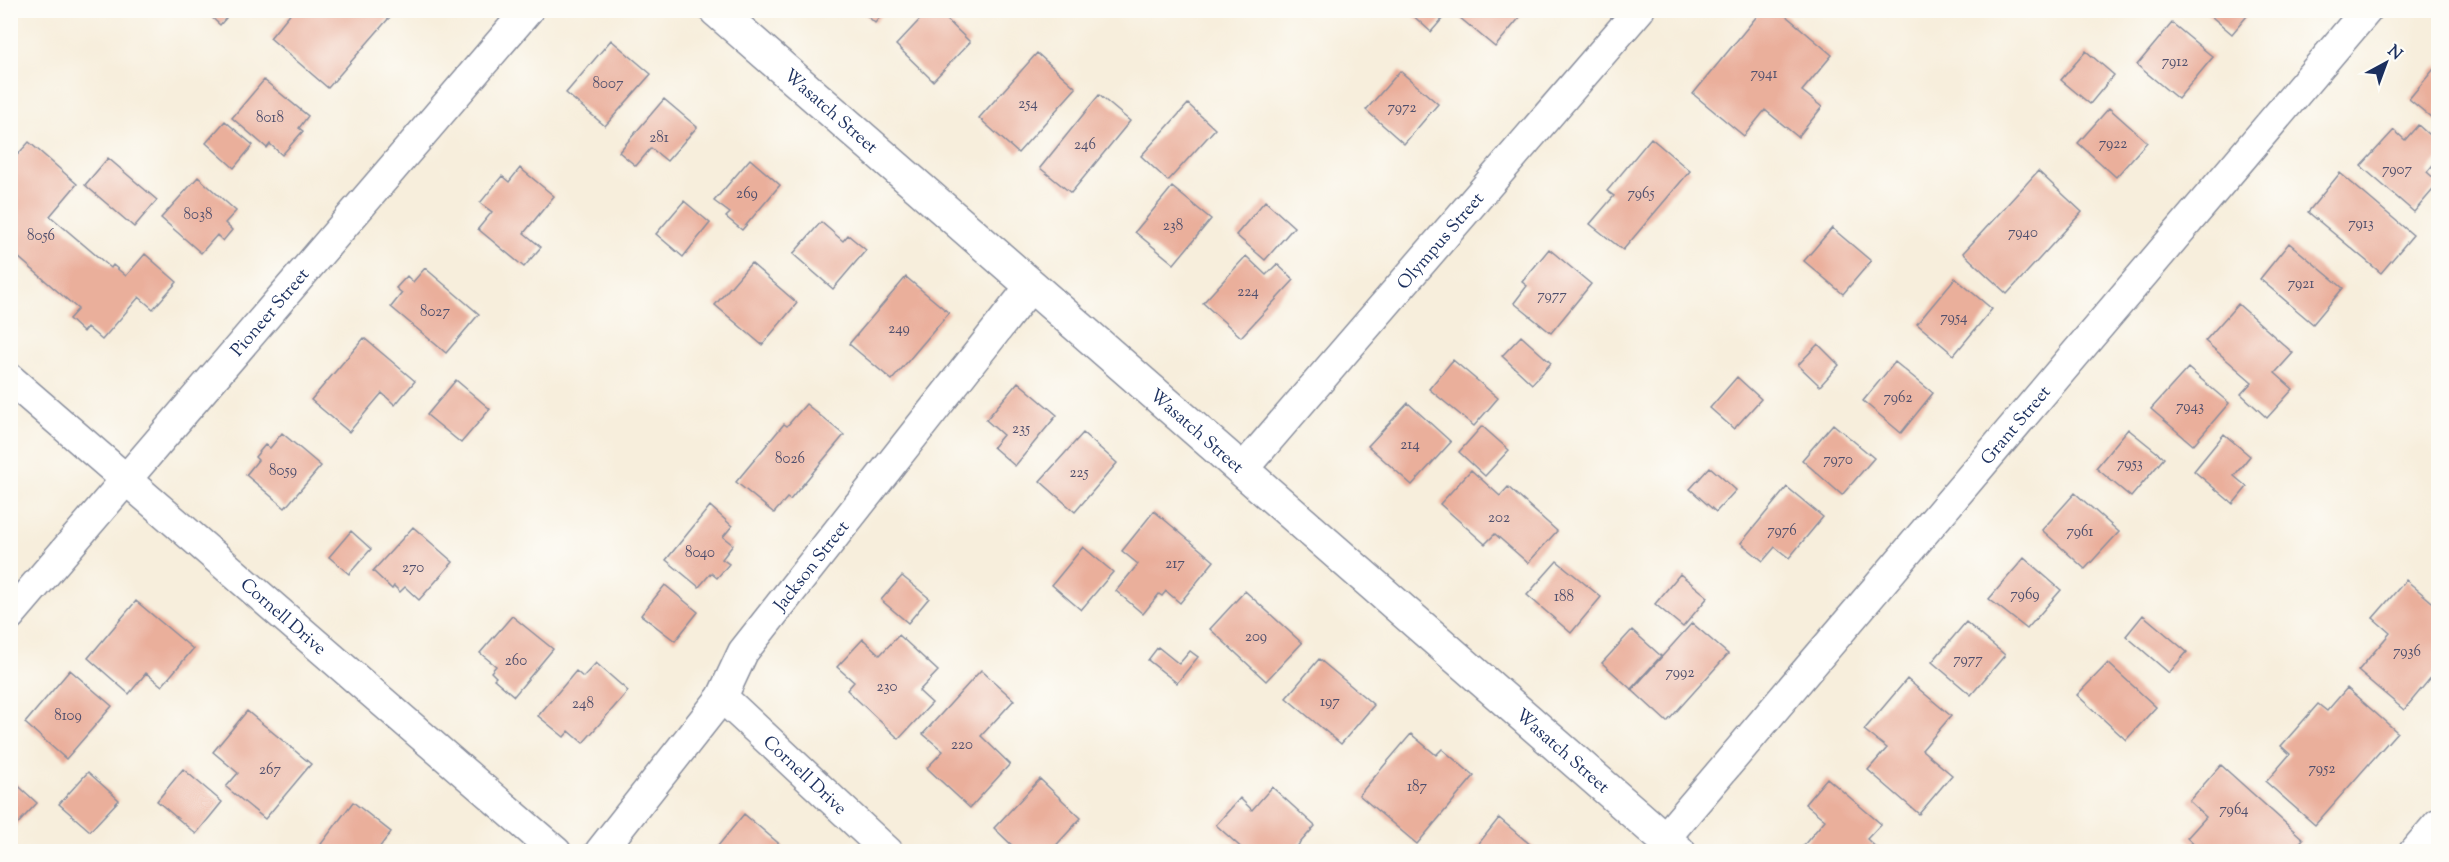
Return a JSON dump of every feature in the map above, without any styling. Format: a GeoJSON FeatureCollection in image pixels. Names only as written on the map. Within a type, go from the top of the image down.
{"type":"FeatureCollection","features":[{"type":"Feature","properties":{"kind":"street","name":"Pioneer Street"},"geometry":{"type":"LineString","coordinates":[[10,615],[528,10]]}},
{"type":"Feature","properties":{"kind":"street","name":"Wasatch Street"},"geometry":{"type":"LineString","coordinates":[[716,10],[1672,845]]}},
{"type":"Feature","properties":{"kind":"street","name":"Olympus Street"},"geometry":{"type":"LineString","coordinates":[[1242,470],[1639,10]]}},
{"type":"Feature","properties":{"kind":"street","name":"Grant Street"},"geometry":{"type":"LineString","coordinates":[[1672,845],[2367,10]]}},
{"type":"Feature","properties":{"kind":"street","name":"Jackson Street"},"geometry":{"type":"LineString","coordinates":[[600,852],[722,697],[743,652],[1031,286]]}},
{"type":"Feature","properties":{"kind":"street","name":"Cornell Drive"},"geometry":{"type":"LineString","coordinates":[[10,379],[556,852]]}},
{"type":"Feature","properties":{"kind":"street","name":"Cornell Drive"},"geometry":{"type":"LineString","coordinates":[[722,697],[888,852]]}},
{"type":"Feature","properties":{"kind":"street"},"geometry":{"type":"LineString","coordinates":[[2414,852],[2439,824]]}},
{"type":"Feature","properties":{"kind":"building"},"geometry":{"type":"Polygon","coordinates":[[[204,10],[233,10],[220,25],[204,10]]]}},
{"type":"Feature","properties":{"kind":"building"},"geometry":{"type":"Polygon","coordinates":[[[293,10],[396,10],[328,88],[270,38],[293,10]]]}},
{"type":"Feature","properties":{"kind":"building"},"geometry":{"type":"Polygon","coordinates":[[[861,10],[886,10],[875,23],[861,10]]]}},
{"type":"Feature","properties":{"kind":"building"},"geometry":{"type":"Polygon","coordinates":[[[929,10],[937,10],[970,42],[933,81],[896,45],[929,10]]]}},
{"type":"Feature","properties":{"kind":"building"},"geometry":{"type":"Polygon","coordinates":[[[1407,10],[1450,10],[1431,32],[1407,10]]]}},
{"type":"Feature","properties":{"kind":"building"},"geometry":{"type":"Polygon","coordinates":[[[1455,10],[1526,10],[1495,47],[1453,12],[1455,10]]]}},
{"type":"Feature","properties":{"kind":"building"},"geometry":{"type":"Polygon","coordinates":[[[1762,10],[1779,10],[1832,55],[1802,91],[1822,107],[1798,137],[1765,110],[1744,136],[1693,94],[1762,10]]]}},
{"type":"Feature","properties":{"kind":"building"},"geometry":{"type":"Polygon","coordinates":[[[2204,10],[2252,10],[2232,34],[2204,10]]]}},
{"type":"Feature","properties":{"kind":"building"},"geometry":{"type":"Polygon","coordinates":[[[2172,23],[2213,57],[2178,99],[2137,65],[2172,23]]]}},
{"type":"Feature","properties":{"kind":"building"},"geometry":{"type":"Polygon","coordinates":[[[611,40],[651,74],[605,126],[566,93],[611,40]]]}},
{"type":"Feature","properties":{"kind":"building"},"geometry":{"type":"Polygon","coordinates":[[[2086,51],[2114,75],[2090,104],[2061,80],[2086,51]]]}},
{"type":"Feature","properties":{"kind":"building"},"geometry":{"type":"Polygon","coordinates":[[[1037,53],[1076,88],[1018,153],[979,118],[1037,53]]]}},
{"type":"Feature","properties":{"kind":"building"},"geometry":{"type":"Polygon","coordinates":[[[2438,64],[2438,123],[2409,99],[2438,64]]]}},
{"type":"Feature","properties":{"kind":"building"},"geometry":{"type":"Polygon","coordinates":[[[1400,71],[1438,104],[1404,144],[1366,110],[1400,71]]]}},
{"type":"Feature","properties":{"kind":"building"},"geometry":{"type":"Polygon","coordinates":[[[264,80],[308,116],[299,128],[303,131],[282,155],[270,144],[267,148],[232,118],[264,80]]]}},
{"type":"Feature","properties":{"kind":"building"},"geometry":{"type":"Polygon","coordinates":[[[1099,95],[1130,121],[1071,193],[1040,168],[1099,95]]]}},
{"type":"Feature","properties":{"kind":"building"},"geometry":{"type":"Polygon","coordinates":[[[664,99],[697,127],[667,161],[651,148],[636,166],[619,152],[664,99]]]}},
{"type":"Feature","properties":{"kind":"building"},"geometry":{"type":"Polygon","coordinates":[[[1188,104],[1215,129],[1168,181],[1141,156],[1188,104]]]}},
{"type":"Feature","properties":{"kind":"building"},"geometry":{"type":"Polygon","coordinates":[[[2109,108],[2147,142],[2116,177],[2078,143],[2109,108]]]}},
{"type":"Feature","properties":{"kind":"building"},"geometry":{"type":"Polygon","coordinates":[[[225,121],[253,145],[234,168],[206,143],[225,121]]]}},
{"type":"Feature","properties":{"kind":"building"},"geometry":{"type":"Polygon","coordinates":[[[2418,125],[2438,143],[2438,159],[2427,172],[2438,184],[2414,212],[2361,166],[2394,130],[2405,140],[2418,125]]]}},
{"type":"Feature","properties":{"kind":"building"},"geometry":{"type":"Polygon","coordinates":[[[1651,138],[1690,171],[1623,250],[1590,224],[1614,196],[1607,191],[1651,138]]]}},
{"type":"Feature","properties":{"kind":"building"},"geometry":{"type":"Polygon","coordinates":[[[29,142],[77,184],[50,216],[111,268],[113,265],[126,276],[145,254],[177,282],[153,309],[139,297],[102,340],[87,327],[83,332],[69,319],[78,309],[18,257],[10,263],[10,163],[29,142]]]}},
{"type":"Feature","properties":{"kind":"building"},"geometry":{"type":"Polygon","coordinates":[[[108,158],[157,200],[134,227],[85,185],[108,158]]]}},
{"type":"Feature","properties":{"kind":"building"},"geometry":{"type":"Polygon","coordinates":[[[750,159],[780,185],[742,230],[726,217],[730,213],[714,201],[750,159]]]}},
{"type":"Feature","properties":{"kind":"building"},"geometry":{"type":"Polygon","coordinates":[[[520,168],[554,196],[524,233],[541,247],[524,267],[478,229],[492,212],[480,203],[502,176],[509,182],[520,168]]]}},
{"type":"Feature","properties":{"kind":"building"},"geometry":{"type":"Polygon","coordinates":[[[2038,171],[2082,212],[2007,294],[1963,253],[2038,171]]]}},
{"type":"Feature","properties":{"kind":"building"},"geometry":{"type":"Polygon","coordinates":[[[2340,173],[2413,235],[2381,273],[2308,212],[2340,173]]]}},
{"type":"Feature","properties":{"kind":"building"},"geometry":{"type":"Polygon","coordinates":[[[198,177],[236,211],[225,223],[232,230],[223,241],[217,235],[201,253],[161,218],[198,177]]]}},
{"type":"Feature","properties":{"kind":"building"},"geometry":{"type":"Polygon","coordinates":[[[1172,187],[1211,219],[1174,264],[1135,232],[1172,187]]]}},
{"type":"Feature","properties":{"kind":"building"},"geometry":{"type":"Polygon","coordinates":[[[684,201],[710,223],[683,257],[656,234],[684,201]]]}},
{"type":"Feature","properties":{"kind":"building"},"geometry":{"type":"Polygon","coordinates":[[[1265,201],[1294,227],[1265,260],[1236,235],[1265,201]]]}},
{"type":"Feature","properties":{"kind":"building"},"geometry":{"type":"Polygon","coordinates":[[[821,222],[843,241],[848,235],[866,250],[833,289],[793,254],[821,222]]]}},
{"type":"Feature","properties":{"kind":"building"},"geometry":{"type":"Polygon","coordinates":[[[1832,228],[1871,261],[1843,294],[1804,261],[1832,228]]]}},
{"type":"Feature","properties":{"kind":"building"},"geometry":{"type":"Polygon","coordinates":[[[2289,243],[2343,288],[2313,324],[2260,279],[2289,243]]]}},
{"type":"Feature","properties":{"kind":"building"},"geometry":{"type":"Polygon","coordinates":[[[1549,249],[1591,284],[1551,333],[1514,303],[1527,286],[1522,282],[1549,249]]]}},
{"type":"Feature","properties":{"kind":"building"},"geometry":{"type":"Polygon","coordinates":[[[1246,256],[1266,275],[1277,264],[1294,280],[1241,337],[1203,303],[1246,256]]]}},
{"type":"Feature","properties":{"kind":"building"},"geometry":{"type":"Polygon","coordinates":[[[751,263],[797,303],[762,345],[715,305],[751,263]]]}},
{"type":"Feature","properties":{"kind":"building"},"geometry":{"type":"Polygon","coordinates":[[[425,268],[479,314],[446,353],[391,307],[402,293],[396,288],[407,276],[413,282],[425,268]]]}},
{"type":"Feature","properties":{"kind":"building"},"geometry":{"type":"Polygon","coordinates":[[[906,277],[949,313],[892,380],[849,344],[906,277]]]}},
{"type":"Feature","properties":{"kind":"building"},"geometry":{"type":"Polygon","coordinates":[[[1955,278],[1992,309],[1954,355],[1917,324],[1955,278]]]}},
{"type":"Feature","properties":{"kind":"building"},"geometry":{"type":"Polygon","coordinates":[[[2238,304],[2293,353],[2275,373],[2293,389],[2267,418],[2241,394],[2252,382],[2205,341],[2238,304]]]}},
{"type":"Feature","properties":{"kind":"building"},"geometry":{"type":"Polygon","coordinates":[[[1521,336],[1551,363],[1532,384],[1502,356],[1521,336]]]}},
{"type":"Feature","properties":{"kind":"building"},"geometry":{"type":"Polygon","coordinates":[[[364,338],[415,381],[395,405],[382,393],[349,432],[311,400],[364,338]]]}},
{"type":"Feature","properties":{"kind":"building"},"geometry":{"type":"Polygon","coordinates":[[[1818,344],[1839,365],[1820,386],[1798,365],[1818,344]]]}},
{"type":"Feature","properties":{"kind":"building"},"geometry":{"type":"Polygon","coordinates":[[[1453,360],[1498,398],[1474,426],[1429,389],[1453,360]]]}},
{"type":"Feature","properties":{"kind":"building"},"geometry":{"type":"Polygon","coordinates":[[[1895,362],[1933,393],[1901,433],[1863,401],[1895,362]]]}},
{"type":"Feature","properties":{"kind":"building"},"geometry":{"type":"Polygon","coordinates":[[[2188,368],[2229,403],[2193,445],[2151,409],[2188,368]]]}},
{"type":"Feature","properties":{"kind":"building"},"geometry":{"type":"Polygon","coordinates":[[[1737,377],[1761,399],[1734,429],[1710,408],[1737,377]]]}},
{"type":"Feature","properties":{"kind":"building"},"geometry":{"type":"Polygon","coordinates":[[[456,380],[490,409],[461,443],[427,415],[456,380]]]}},
{"type":"Feature","properties":{"kind":"building"},"geometry":{"type":"Polygon","coordinates":[[[1018,382],[1057,415],[1015,466],[993,447],[1003,435],[986,420],[1018,382]]]}},
{"type":"Feature","properties":{"kind":"building"},"geometry":{"type":"Polygon","coordinates":[[[1408,403],[1451,442],[1412,485],[1368,446],[1408,403]]]}},
{"type":"Feature","properties":{"kind":"building"},"geometry":{"type":"Polygon","coordinates":[[[806,404],[844,435],[790,500],[787,498],[774,513],[736,482],[784,424],[787,426],[806,404]]]}},
{"type":"Feature","properties":{"kind":"building"},"geometry":{"type":"Polygon","coordinates":[[[1833,424],[1874,458],[1842,495],[1802,460],[1833,424]]]}},
{"type":"Feature","properties":{"kind":"building"},"geometry":{"type":"Polygon","coordinates":[[[1482,426],[1509,450],[1485,476],[1459,452],[1482,426]]]}},
{"type":"Feature","properties":{"kind":"building"},"geometry":{"type":"Polygon","coordinates":[[[2128,429],[2164,458],[2131,497],[2096,468],[2128,429]]]}},
{"type":"Feature","properties":{"kind":"building"},"geometry":{"type":"Polygon","coordinates":[[[282,433],[321,466],[285,508],[246,475],[258,460],[255,457],[265,445],[270,448],[282,433]]]}},
{"type":"Feature","properties":{"kind":"building"},"geometry":{"type":"Polygon","coordinates":[[[1083,433],[1117,463],[1075,512],[1040,481],[1083,433]]]}},
{"type":"Feature","properties":{"kind":"building"},"geometry":{"type":"Polygon","coordinates":[[[2224,434],[2250,456],[2234,476],[2247,487],[2233,504],[2194,471],[2224,434]]]}},
{"type":"Feature","properties":{"kind":"building"},"geometry":{"type":"Polygon","coordinates":[[[1710,467],[1736,490],[1716,512],[1690,489],[1710,467]]]}},
{"type":"Feature","properties":{"kind":"building"},"geometry":{"type":"Polygon","coordinates":[[[1471,470],[1500,496],[1508,487],[1557,531],[1528,563],[1495,534],[1485,544],[1440,504],[1471,470]]]}},
{"type":"Feature","properties":{"kind":"building"},"geometry":{"type":"Polygon","coordinates":[[[1787,487],[1823,517],[1789,558],[1775,547],[1763,561],[1741,543],[1787,487]]]}},
{"type":"Feature","properties":{"kind":"building"},"geometry":{"type":"Polygon","coordinates":[[[2075,493],[2119,532],[2085,569],[2042,530],[2075,493]]]}},
{"type":"Feature","properties":{"kind":"building"},"geometry":{"type":"Polygon","coordinates":[[[710,506],[732,526],[723,537],[733,545],[722,559],[729,564],[717,578],[711,573],[699,587],[666,560],[710,506]]]}},
{"type":"Feature","properties":{"kind":"building"},"geometry":{"type":"Polygon","coordinates":[[[1154,511],[1214,561],[1180,603],[1166,591],[1162,596],[1159,594],[1143,614],[1116,591],[1138,564],[1122,551],[1154,511]]]}},
{"type":"Feature","properties":{"kind":"building"},"geometry":{"type":"Polygon","coordinates":[[[413,527],[453,562],[419,600],[405,587],[400,592],[394,586],[392,589],[373,571],[413,527]]]}},
{"type":"Feature","properties":{"kind":"building"},"geometry":{"type":"Polygon","coordinates":[[[351,531],[371,549],[349,574],[329,557],[351,531]]]}},
{"type":"Feature","properties":{"kind":"building"},"geometry":{"type":"Polygon","coordinates":[[[1083,547],[1113,572],[1081,610],[1052,585],[1083,547]]]}},
{"type":"Feature","properties":{"kind":"building"},"geometry":{"type":"Polygon","coordinates":[[[2024,558],[2061,590],[2027,629],[1989,599],[2024,558]]]}},
{"type":"Feature","properties":{"kind":"building"},"geometry":{"type":"Polygon","coordinates":[[[1557,561],[1601,597],[1571,633],[1527,595],[1557,561]]]}},
{"type":"Feature","properties":{"kind":"building"},"geometry":{"type":"Polygon","coordinates":[[[1680,574],[1708,597],[1683,627],[1655,604],[1680,574]]]}},
{"type":"Feature","properties":{"kind":"building"},"geometry":{"type":"Polygon","coordinates":[[[902,576],[929,598],[908,623],[881,600],[902,576]]]}},
{"type":"Feature","properties":{"kind":"building"},"geometry":{"type":"Polygon","coordinates":[[[2406,580],[2438,607],[2438,669],[2404,710],[2358,671],[2390,633],[2373,618],[2406,580]]]}},
{"type":"Feature","properties":{"kind":"building"},"geometry":{"type":"Polygon","coordinates":[[[665,585],[698,612],[675,641],[641,615],[665,585]]]}},
{"type":"Feature","properties":{"kind":"building"},"geometry":{"type":"Polygon","coordinates":[[[1245,591],[1302,643],[1266,681],[1210,629],[1245,591]]]}},
{"type":"Feature","properties":{"kind":"building"},"geometry":{"type":"Polygon","coordinates":[[[136,601],[193,649],[162,686],[146,673],[129,694],[88,658],[136,601]]]}},
{"type":"Feature","properties":{"kind":"building"},"geometry":{"type":"Polygon","coordinates":[[[2143,615],[2187,652],[2169,673],[2126,636],[2143,615]]]}},
{"type":"Feature","properties":{"kind":"building"},"geometry":{"type":"Polygon","coordinates":[[[512,616],[553,649],[514,696],[494,679],[496,677],[491,672],[496,666],[480,653],[512,616]]]}},
{"type":"Feature","properties":{"kind":"building"},"geometry":{"type":"Polygon","coordinates":[[[1966,622],[2005,655],[1971,695],[1932,662],[1966,622]]]}},
{"type":"Feature","properties":{"kind":"building"},"geometry":{"type":"Polygon","coordinates":[[[1692,623],[1728,654],[1667,722],[1632,690],[1692,623]]]}},
{"type":"Feature","properties":{"kind":"building"},"geometry":{"type":"Polygon","coordinates":[[[1632,630],[1661,656],[1631,689],[1602,663],[1632,630]]]}},
{"type":"Feature","properties":{"kind":"building"},"geometry":{"type":"Polygon","coordinates":[[[899,635],[938,671],[919,691],[932,703],[899,739],[847,690],[854,682],[837,667],[863,639],[880,655],[899,635]]]}},
{"type":"Feature","properties":{"kind":"building"},"geometry":{"type":"Polygon","coordinates":[[[1158,647],[1179,664],[1190,651],[1198,657],[1177,683],[1148,660],[1158,647]]]}},
{"type":"Feature","properties":{"kind":"building"},"geometry":{"type":"Polygon","coordinates":[[[1319,659],[1374,705],[1341,744],[1286,698],[1319,659]]]}},
{"type":"Feature","properties":{"kind":"building"},"geometry":{"type":"Polygon","coordinates":[[[596,663],[628,691],[583,743],[569,731],[564,737],[538,716],[576,671],[583,677],[596,663]]]}},
{"type":"Feature","properties":{"kind":"building"},"geometry":{"type":"Polygon","coordinates":[[[2108,663],[2156,707],[2126,740],[2077,695],[2108,663]]]}},
{"type":"Feature","properties":{"kind":"building"},"geometry":{"type":"Polygon","coordinates":[[[70,670],[112,706],[66,759],[25,723],[70,670]]]}},
{"type":"Feature","properties":{"kind":"building"},"geometry":{"type":"Polygon","coordinates":[[[981,670],[1014,700],[981,736],[1010,764],[970,808],[927,768],[943,751],[923,734],[981,670]]]}},
{"type":"Feature","properties":{"kind":"building"},"geometry":{"type":"Polygon","coordinates":[[[1907,679],[1951,716],[1922,750],[1952,775],[1919,814],[1868,770],[1887,748],[1864,730],[1907,679]]]}},
{"type":"Feature","properties":{"kind":"building"},"geometry":{"type":"Polygon","coordinates":[[[2347,688],[2397,732],[2315,825],[2266,782],[2290,754],[2281,746],[2318,704],[2327,711],[2347,688]]]}},
{"type":"Feature","properties":{"kind":"building"},"geometry":{"type":"Polygon","coordinates":[[[247,711],[311,764],[265,819],[226,787],[238,773],[213,752],[247,711]]]}},
{"type":"Feature","properties":{"kind":"building"},"geometry":{"type":"Polygon","coordinates":[[[1411,734],[1436,755],[1442,749],[1474,776],[1417,844],[1359,795],[1411,734]]]}},
{"type":"Feature","properties":{"kind":"building"},"geometry":{"type":"Polygon","coordinates":[[[2221,765],[2303,839],[2292,852],[2202,852],[2187,838],[2206,817],[2189,801],[2221,765]]]}},
{"type":"Feature","properties":{"kind":"building"},"geometry":{"type":"Polygon","coordinates":[[[183,769],[222,802],[196,834],[157,801],[183,769]]]}},
{"type":"Feature","properties":{"kind":"building"},"geometry":{"type":"Polygon","coordinates":[[[88,772],[119,800],[90,831],[59,804],[88,772]]]}},
{"type":"Feature","properties":{"kind":"building"},"geometry":{"type":"Polygon","coordinates":[[[10,778],[37,803],[10,832],[10,778]]]}},
{"type":"Feature","properties":{"kind":"building"},"geometry":{"type":"Polygon","coordinates":[[[1827,778],[1881,824],[1867,839],[1881,852],[1798,852],[1825,820],[1805,804],[1827,778]]]}},
{"type":"Feature","properties":{"kind":"building"},"geometry":{"type":"Polygon","coordinates":[[[1040,779],[1081,818],[1050,852],[1019,852],[994,828],[1040,779]]]}},
{"type":"Feature","properties":{"kind":"building"},"geometry":{"type":"Polygon","coordinates":[[[1272,787],[1315,826],[1292,852],[1246,852],[1216,825],[1240,798],[1252,810],[1272,787]]]}},
{"type":"Feature","properties":{"kind":"building"},"geometry":{"type":"Polygon","coordinates":[[[353,802],[391,832],[376,852],[331,852],[321,844],[353,802]]]}},
{"type":"Feature","properties":{"kind":"building"},"geometry":{"type":"Polygon","coordinates":[[[744,814],[783,847],[779,852],[713,852],[744,814]]]}},
{"type":"Feature","properties":{"kind":"building"},"geometry":{"type":"Polygon","coordinates":[[[1499,818],[1539,852],[1472,852],[1499,818]]]}}]}
